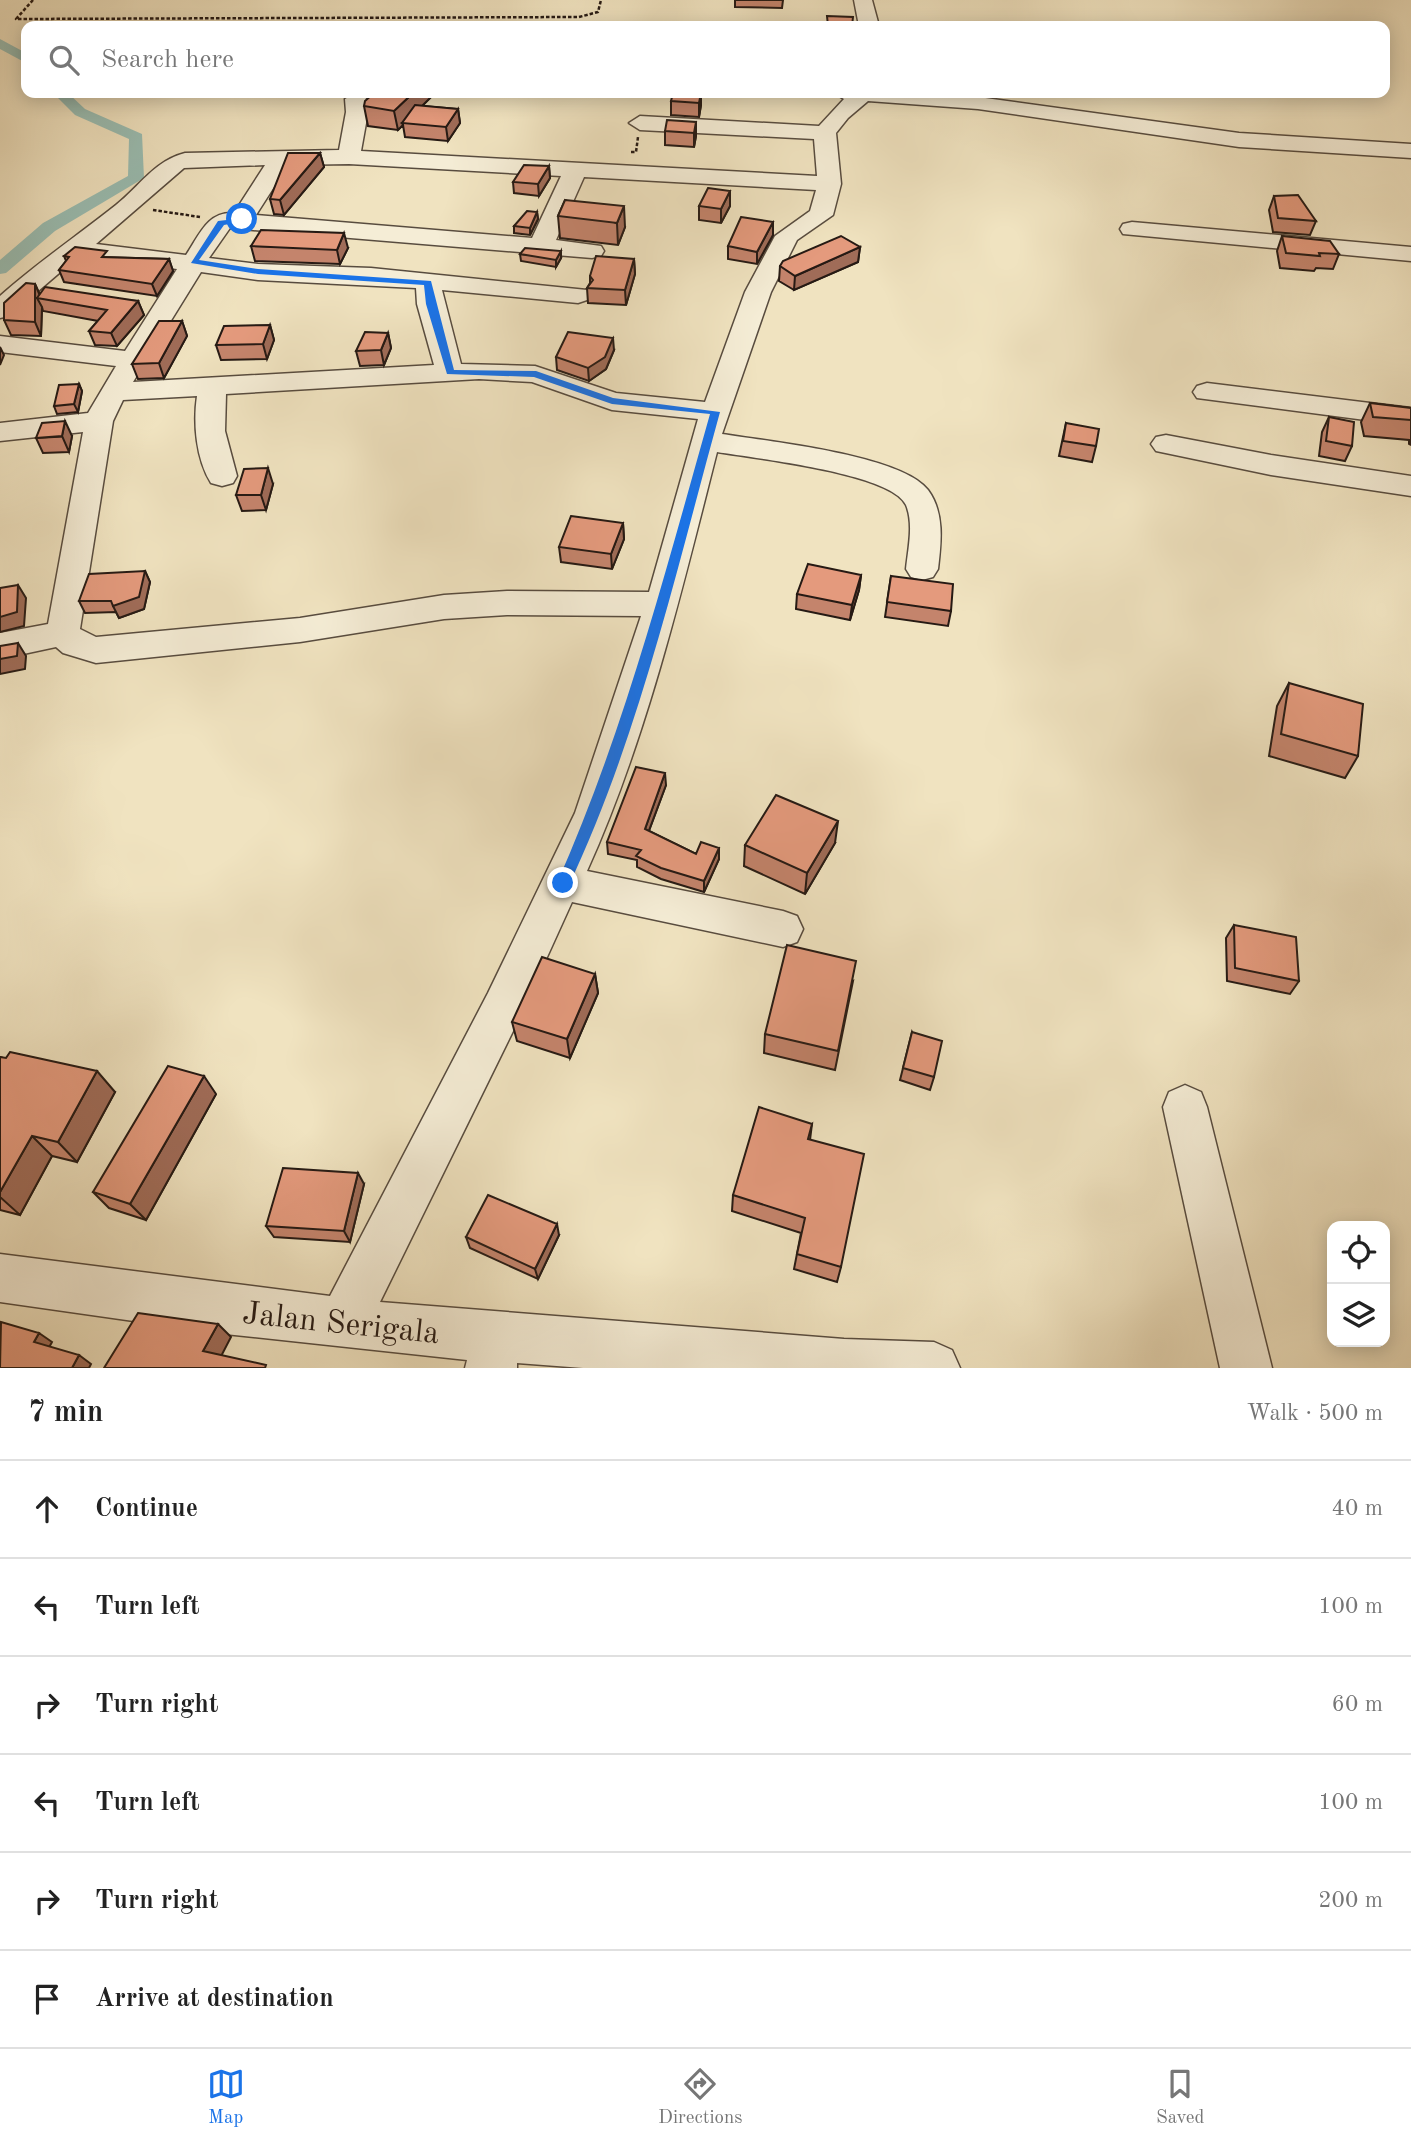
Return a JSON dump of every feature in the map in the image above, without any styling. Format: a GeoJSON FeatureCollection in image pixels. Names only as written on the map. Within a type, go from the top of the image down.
{"type":"FeatureCollection","features":[{"type":"Feature","properties":{"kind":"street"},"geometry":{"type":"LineString","coordinates":[[863,0],[868,21]]}},
{"type":"Feature","properties":{"kind":"street"},"geometry":{"type":"LineString","coordinates":[[343,1324],[563,883],[594,813],[662,604],[710,426],[758,292],[777,251],[796,228],[821,215],[829,184],[825,133],[854,98]]}},
{"type":"Feature","properties":{"kind":"street"},"geometry":{"type":"LineString","coordinates":[[918,98],[978,103],[1239,140],[1411,151]]}},
{"type":"Feature","properties":{"kind":"street"},"geometry":{"type":"LineString","coordinates":[[349,157],[358,112],[356,99]]}},
{"type":"Feature","properties":{"kind":"street"},"geometry":{"type":"LineString","coordinates":[[640,123],[825,133]]}},
{"type":"Feature","properties":{"kind":"street"},"geometry":{"type":"LineString","coordinates":[[233,220],[282,157]]}},
{"type":"Feature","properties":{"kind":"street"},"geometry":{"type":"LineString","coordinates":[[0,310],[72,247],[128,206],[172,164],[200,159],[349,157],[829,184]]}},
{"type":"Feature","properties":{"kind":"street"},"geometry":{"type":"LineString","coordinates":[[541,246],[576,169]]}},
{"type":"Feature","properties":{"kind":"street"},"geometry":{"type":"LineString","coordinates":[[63,633],[99,421],[113,392],[217,226],[233,220],[592,251]]}},
{"type":"Feature","properties":{"kind":"street"},"geometry":{"type":"LineString","coordinates":[[1132,229],[1411,254]]}},
{"type":"Feature","properties":{"kind":"street"},"geometry":{"type":"LineString","coordinates":[[72,247],[258,272],[428,282],[578,295]]}},
{"type":"Feature","properties":{"kind":"street"},"geometry":{"type":"LineString","coordinates":[[428,282],[430,304],[450,372]]}},
{"type":"Feature","properties":{"kind":"street"},"geometry":{"type":"LineString","coordinates":[[25,286],[62,292]]}},
{"type":"Feature","properties":{"kind":"street"},"geometry":{"type":"LineString","coordinates":[[139,304],[166,308]]}},
{"type":"Feature","properties":{"kind":"street"},"geometry":{"type":"LineString","coordinates":[[0,344],[134,360]]}},
{"type":"Feature","properties":{"kind":"street"},"geometry":{"type":"LineString","coordinates":[[113,392],[450,372],[536,374],[612,401],[710,426],[903,482],[918,497],[925,527],[922,569]]}},
{"type":"Feature","properties":{"kind":"street"},"geometry":{"type":"LineString","coordinates":[[214,386],[209,402],[212,436],[222,476]]}},
{"type":"Feature","properties":{"kind":"street"},"geometry":{"type":"LineString","coordinates":[[1208,392],[1411,417]]}},
{"type":"Feature","properties":{"kind":"street"},"geometry":{"type":"LineString","coordinates":[[0,432],[99,421]]}},
{"type":"Feature","properties":{"kind":"street"},"geometry":{"type":"LineString","coordinates":[[1166,444],[1271,465],[1411,486]]}},
{"type":"Feature","properties":{"kind":"street"},"geometry":{"type":"LineString","coordinates":[[63,633],[75,644],[96,650],[300,630],[444,607],[507,603],[662,604]]}},
{"type":"Feature","properties":{"kind":"street"},"geometry":{"type":"LineString","coordinates":[[0,646],[63,633]]}},
{"type":"Feature","properties":{"kind":"street"},"geometry":{"type":"LineString","coordinates":[[563,883],[783,929]]}},
{"type":"Feature","properties":{"kind":"street"},"geometry":{"type":"LineString","coordinates":[[1185,1107],[1246,1368]]}},
{"type":"Feature","properties":{"kind":"street","name":"Jalan Serigala"},"geometry":{"type":"LineString","coordinates":[[0,1278],[343,1324],[494,1352],[934,1368]]}},
{"type":"Feature","properties":{"kind":"path"},"geometry":{"type":"LineString","coordinates":[[33,0],[16,19],[579,17],[598,12],[601,0]]}},
{"type":"Feature","properties":{"kind":"path"},"geometry":{"type":"LineString","coordinates":[[624,152],[636,152],[640,123]]}},
{"type":"Feature","properties":{"kind":"path"},"geometry":{"type":"LineString","coordinates":[[128,206],[233,220]]}},
{"type":"Feature","properties":{"kind":"building"},"geometry":{"type":"Polygon","coordinates":[[[827,16],[853,17],[853,21],[828,21],[827,16]]]}},
{"type":"Feature","properties":{"kind":"building"},"geometry":{"type":"Polygon","coordinates":[[[368,98],[408,98],[394,111],[364,106],[368,98]]]}},
{"type":"Feature","properties":{"kind":"building"},"geometry":{"type":"Polygon","coordinates":[[[672,98],[700,98],[699,103],[671,101],[672,98]]]}},
{"type":"Feature","properties":{"kind":"building"},"geometry":{"type":"Polygon","coordinates":[[[415,105],[458,109],[446,127],[402,123],[415,105]]]}},
{"type":"Feature","properties":{"kind":"building"},"geometry":{"type":"Polygon","coordinates":[[[667,120],[696,122],[694,133],[665,131],[667,120]]]}},
{"type":"Feature","properties":{"kind":"building"},"geometry":{"type":"Polygon","coordinates":[[[288,153],[320,153],[280,200],[270,199],[288,153]]]}},
{"type":"Feature","properties":{"kind":"building"},"geometry":{"type":"Polygon","coordinates":[[[524,165],[549,166],[538,184],[513,182],[524,165]]]}},
{"type":"Feature","properties":{"kind":"building"},"geometry":{"type":"Polygon","coordinates":[[[708,188],[730,191],[721,209],[699,206],[708,188]]]}},
{"type":"Feature","properties":{"kind":"building"},"geometry":{"type":"Polygon","coordinates":[[[1298,195],[1316,221],[1278,218],[1274,196],[1298,195]]]}},
{"type":"Feature","properties":{"kind":"building"},"geometry":{"type":"Polygon","coordinates":[[[565,200],[624,206],[617,223],[558,216],[565,200]]]}},
{"type":"Feature","properties":{"kind":"building"},"geometry":{"type":"Polygon","coordinates":[[[527,211],[537,212],[530,228],[514,226],[527,211]]]}},
{"type":"Feature","properties":{"kind":"building"},"geometry":{"type":"Polygon","coordinates":[[[741,217],[773,222],[757,252],[728,246],[741,217]]]}},
{"type":"Feature","properties":{"kind":"building"},"geometry":{"type":"Polygon","coordinates":[[[261,230],[344,233],[337,250],[251,246],[261,230]]]}},
{"type":"Feature","properties":{"kind":"building"},"geometry":{"type":"Polygon","coordinates":[[[841,236],[860,247],[795,276],[780,266],[783,261],[841,236]]]}},
{"type":"Feature","properties":{"kind":"building"},"geometry":{"type":"Polygon","coordinates":[[[1282,236],[1330,241],[1339,254],[1319,253],[1320,256],[1286,253],[1282,236]]]}},
{"type":"Feature","properties":{"kind":"building"},"geometry":{"type":"Polygon","coordinates":[[[75,247],[107,251],[102,257],[169,259],[152,284],[59,270],[69,257],[64,256],[75,247]]]}},
{"type":"Feature","properties":{"kind":"building"},"geometry":{"type":"Polygon","coordinates":[[[525,248],[561,251],[556,260],[520,254],[525,248]]]}},
{"type":"Feature","properties":{"kind":"building"},"geometry":{"type":"Polygon","coordinates":[[[596,256],[634,259],[625,290],[587,288],[593,280],[590,276],[596,256]]]}},
{"type":"Feature","properties":{"kind":"building"},"geometry":{"type":"Polygon","coordinates":[[[26,283],[35,284],[35,322],[4,320],[4,303],[26,283]]]}},
{"type":"Feature","properties":{"kind":"building"},"geometry":{"type":"Polygon","coordinates":[[[45,287],[138,301],[111,333],[89,331],[107,310],[37,298],[45,287]]]}},
{"type":"Feature","properties":{"kind":"building"},"geometry":{"type":"Polygon","coordinates":[[[159,321],[182,321],[159,363],[132,364],[159,321]]]}},
{"type":"Feature","properties":{"kind":"building"},"geometry":{"type":"Polygon","coordinates":[[[270,325],[263,344],[216,345],[224,326],[270,325]]]}},
{"type":"Feature","properties":{"kind":"building"},"geometry":{"type":"Polygon","coordinates":[[[365,332],[388,333],[381,350],[356,351],[365,332]]]}},
{"type":"Feature","properties":{"kind":"building"},"geometry":{"type":"Polygon","coordinates":[[[568,332],[613,338],[605,357],[588,368],[556,357],[568,332]]]}},
{"type":"Feature","properties":{"kind":"building"},"geometry":{"type":"Polygon","coordinates":[[[79,384],[74,404],[54,406],[59,385],[79,384]]]}},
{"type":"Feature","properties":{"kind":"building"},"geometry":{"type":"Polygon","coordinates":[[[1370,403],[1411,408],[1411,420],[1373,417],[1370,403]]]}},
{"type":"Feature","properties":{"kind":"building"},"geometry":{"type":"Polygon","coordinates":[[[1329,417],[1354,422],[1352,446],[1326,441],[1329,417]]]}},
{"type":"Feature","properties":{"kind":"building"},"geometry":{"type":"Polygon","coordinates":[[[65,421],[62,436],[36,438],[42,423],[65,421]]]}},
{"type":"Feature","properties":{"kind":"building"},"geometry":{"type":"Polygon","coordinates":[[[1066,423],[1099,429],[1096,446],[1063,441],[1066,423]]]}},
{"type":"Feature","properties":{"kind":"building"},"geometry":{"type":"Polygon","coordinates":[[[268,468],[261,495],[236,495],[244,469],[268,468]]]}},
{"type":"Feature","properties":{"kind":"building"},"geometry":{"type":"Polygon","coordinates":[[[571,516],[623,523],[611,554],[559,547],[571,516]]]}},
{"type":"Feature","properties":{"kind":"building"},"geometry":{"type":"Polygon","coordinates":[[[808,564],[861,575],[852,605],[797,594],[808,564]]]}},
{"type":"Feature","properties":{"kind":"building"},"geometry":{"type":"Polygon","coordinates":[[[145,571],[139,597],[113,606],[111,601],[79,601],[89,574],[145,571]]]}},
{"type":"Feature","properties":{"kind":"building"},"geometry":{"type":"Polygon","coordinates":[[[891,576],[953,584],[951,611],[887,602],[891,576]]]}},
{"type":"Feature","properties":{"kind":"building"},"geometry":{"type":"Polygon","coordinates":[[[18,585],[17,612],[0,617],[0,588],[18,585]]]}},
{"type":"Feature","properties":{"kind":"building"},"geometry":{"type":"Polygon","coordinates":[[[18,643],[17,656],[0,659],[0,646],[18,643]]]}},
{"type":"Feature","properties":{"kind":"building"},"geometry":{"type":"Polygon","coordinates":[[[1289,683],[1363,704],[1358,756],[1281,734],[1289,683]]]}},
{"type":"Feature","properties":{"kind":"building"},"geometry":{"type":"Polygon","coordinates":[[[636,767],[665,773],[645,829],[696,854],[701,842],[719,848],[704,881],[661,868],[636,856],[641,850],[607,842],[636,767]]]}},
{"type":"Feature","properties":{"kind":"building"},"geometry":{"type":"Polygon","coordinates":[[[776,795],[838,821],[807,873],[745,845],[776,795]]]}},
{"type":"Feature","properties":{"kind":"building"},"geometry":{"type":"Polygon","coordinates":[[[1234,925],[1296,937],[1299,981],[1235,968],[1234,925]]]}},
{"type":"Feature","properties":{"kind":"building"},"geometry":{"type":"Polygon","coordinates":[[[787,945],[856,961],[838,1051],[765,1034],[787,945]]]}},
{"type":"Feature","properties":{"kind":"building"},"geometry":{"type":"Polygon","coordinates":[[[542,957],[595,974],[567,1039],[512,1022],[542,957]]]}},
{"type":"Feature","properties":{"kind":"building"},"geometry":{"type":"Polygon","coordinates":[[[912,1032],[942,1041],[934,1077],[903,1068],[912,1032]]]}},
{"type":"Feature","properties":{"kind":"building"},"geometry":{"type":"Polygon","coordinates":[[[10,1052],[97,1071],[58,1142],[32,1136],[0,1192],[0,1057],[6,1058],[10,1052]]]}},
{"type":"Feature","properties":{"kind":"building"},"geometry":{"type":"Polygon","coordinates":[[[168,1066],[204,1076],[130,1204],[93,1192],[168,1066]]]}},
{"type":"Feature","properties":{"kind":"building"},"geometry":{"type":"Polygon","coordinates":[[[759,1107],[812,1124],[808,1139],[864,1154],[841,1267],[797,1254],[805,1218],[733,1195],[759,1107]]]}},
{"type":"Feature","properties":{"kind":"building"},"geometry":{"type":"Polygon","coordinates":[[[283,1168],[358,1173],[344,1231],[266,1226],[283,1168]]]}},
{"type":"Feature","properties":{"kind":"building"},"geometry":{"type":"Polygon","coordinates":[[[488,1195],[557,1224],[535,1269],[466,1237],[488,1195]]]}},
{"type":"Feature","properties":{"kind":"building"},"geometry":{"type":"Polygon","coordinates":[[[138,1313],[218,1324],[203,1351],[266,1365],[265,1368],[104,1368],[138,1313]]]}},
{"type":"Feature","properties":{"kind":"building"},"geometry":{"type":"Polygon","coordinates":[[[1,1322],[39,1333],[34,1342],[79,1355],[72,1368],[0,1368],[1,1322]]]}},
{"type":"Feature","properties":{"kind":"waterway"},"geometry":{"type":"LineString","coordinates":[[0,43],[21,56]]}},
{"type":"Feature","properties":{"kind":"waterway"},"geometry":{"type":"LineString","coordinates":[[0,269],[49,227],[136,178],[137,137],[80,112],[65,98]]}},
{"type":"Feature","properties":{"kind":"route"},"geometry":{"type":"LineString","coordinates":[[242,219],[225,220],[217,226],[194,262],[258,272],[371,276],[428,282],[430,304],[435,313],[450,372],[536,374],[594,397],[612,401],[715,412],[644,668],[594,813],[563,883]]}}]}
